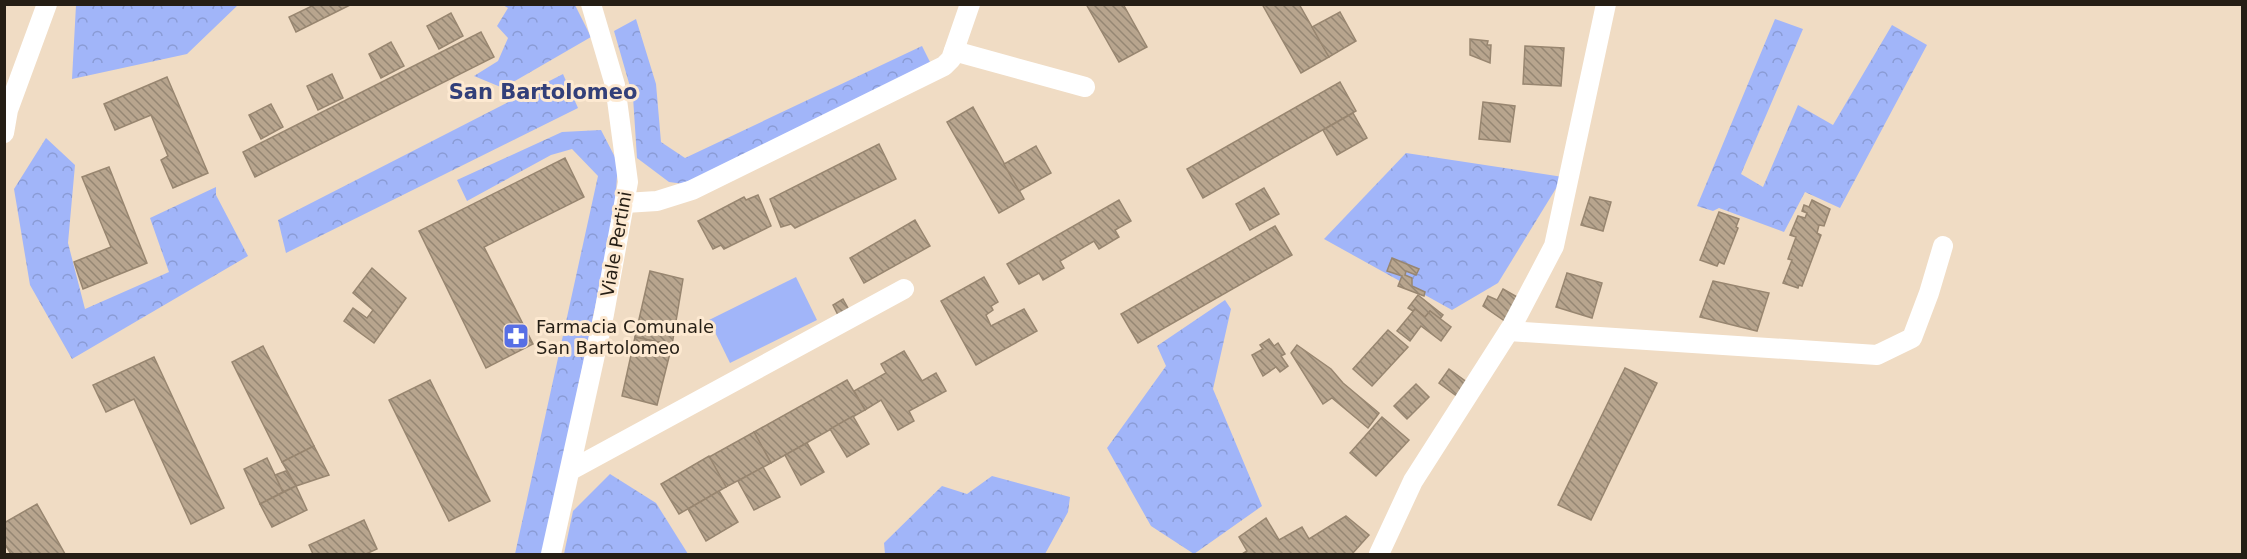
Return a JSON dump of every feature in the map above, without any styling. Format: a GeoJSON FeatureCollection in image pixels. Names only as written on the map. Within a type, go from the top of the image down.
{"type":"FeatureCollection","features":[{"type":"Feature","properties":{"kind":"street"},"geometry":{"type":"LineString","coordinates":[[4,133],[8,110],[47,4]]}},
{"type":"Feature","properties":{"kind":"street","name":"Viale Pertini"},"geometry":{"type":"LineString","coordinates":[[551,555],[625,203],[626,161],[617,94],[591,4]]}},
{"type":"Feature","properties":{"kind":"street"},"geometry":{"type":"LineString","coordinates":[[625,203],[657,201],[692,190],[944,66],[954,51],[970,4]]}},
{"type":"Feature","properties":{"kind":"street"},"geometry":{"type":"LineString","coordinates":[[1379,555],[1413,481],[1509,332],[1554,246],[1606,4]]}},
{"type":"Feature","properties":{"kind":"street"},"geometry":{"type":"LineString","coordinates":[[954,51],[1085,87]]}},
{"type":"Feature","properties":{"kind":"street"},"geometry":{"type":"LineString","coordinates":[[1509,332],[1877,355],[1912,338],[1943,246]]}},
{"type":"Feature","properties":{"kind":"street"},"geometry":{"type":"LineString","coordinates":[[570,470],[904,289]]}},
{"type":"Feature","properties":{"kind":"green space"},"geometry":{"type":"Polygon","coordinates":[[[76,4],[238,5],[187,54],[72,79],[76,4]]]}},
{"type":"Feature","properties":{"kind":"green space"},"geometry":{"type":"Polygon","coordinates":[[[503,5],[575,5],[591,37],[503,88],[474,76],[498,61],[508,38],[497,26],[508,8],[503,5]]]}},
{"type":"Feature","properties":{"kind":"green space"},"geometry":{"type":"Polygon","coordinates":[[[636,19],[656,84],[661,142],[685,158],[922,46],[932,66],[684,184],[669,182],[637,158],[633,97],[614,31],[636,19]]]}},
{"type":"Feature","properties":{"kind":"green space"},"geometry":{"type":"Polygon","coordinates":[[[1775,19],[1803,29],[1741,174],[1763,187],[1798,105],[1833,125],[1892,25],[1927,45],[1840,208],[1805,192],[1784,232],[1719,208],[1713,211],[1697,206],[1775,19]]]}},
{"type":"Feature","properties":{"kind":"green space"},"geometry":{"type":"Polygon","coordinates":[[[563,74],[578,108],[286,253],[278,220],[563,74]]]}},
{"type":"Feature","properties":{"kind":"green space"},"geometry":{"type":"Polygon","coordinates":[[[601,130],[618,163],[614,217],[543,554],[515,554],[598,176],[572,149],[551,155],[467,201],[457,180],[562,132],[601,130]]]}},
{"type":"Feature","properties":{"kind":"green space"},"geometry":{"type":"Polygon","coordinates":[[[46,138],[75,165],[68,243],[85,309],[169,272],[150,218],[216,187],[216,195],[248,256],[72,359],[30,285],[14,189],[46,138]]]}},
{"type":"Feature","properties":{"kind":"green space"},"geometry":{"type":"Polygon","coordinates":[[[1406,153],[1563,177],[1498,283],[1452,310],[1324,239],[1406,153]]]}},
{"type":"Feature","properties":{"kind":"green space"},"geometry":{"type":"Polygon","coordinates":[[[796,277],[817,320],[730,363],[709,320],[796,277]]]}},
{"type":"Feature","properties":{"kind":"green space"},"geometry":{"type":"Polygon","coordinates":[[[1225,300],[1231,309],[1213,389],[1262,506],[1194,554],[1151,526],[1107,448],[1166,366],[1157,346],[1225,300]]]}},
{"type":"Feature","properties":{"kind":"green space"},"geometry":{"type":"Polygon","coordinates":[[[610,474],[656,503],[688,554],[564,554],[573,511],[610,474]]]}},
{"type":"Feature","properties":{"kind":"green space"},"geometry":{"type":"Polygon","coordinates":[[[992,476],[1070,497],[1068,512],[1045,554],[885,554],[884,543],[942,486],[967,494],[992,476]]]}},
{"type":"Feature","properties":{"kind":"building"},"geometry":{"type":"Polygon","coordinates":[[[316,4],[352,4],[296,32],[289,17],[316,4]]]}},
{"type":"Feature","properties":{"kind":"building"},"geometry":{"type":"Polygon","coordinates":[[[1086,4],[1123,4],[1147,47],[1119,62],[1086,4]]]}},
{"type":"Feature","properties":{"kind":"building"},"geometry":{"type":"Polygon","coordinates":[[[1262,4],[1299,4],[1329,57],[1301,73],[1262,4]]]}},
{"type":"Feature","properties":{"kind":"building"},"geometry":{"type":"Polygon","coordinates":[[[1340,12],[1356,41],[1329,57],[1312,27],[1340,12]]]}},
{"type":"Feature","properties":{"kind":"building"},"geometry":{"type":"Polygon","coordinates":[[[451,13],[463,36],[439,49],[427,26],[451,13]]]}},
{"type":"Feature","properties":{"kind":"building"},"geometry":{"type":"Polygon","coordinates":[[[481,32],[494,57],[255,177],[243,152],[481,32]]]}},
{"type":"Feature","properties":{"kind":"building"},"geometry":{"type":"Polygon","coordinates":[[[1470,39],[1488,41],[1487,45],[1491,45],[1490,63],[1470,55],[1470,39]]]}},
{"type":"Feature","properties":{"kind":"building"},"geometry":{"type":"Polygon","coordinates":[[[391,42],[404,66],[381,78],[369,54],[391,42]]]}},
{"type":"Feature","properties":{"kind":"building"},"geometry":{"type":"Polygon","coordinates":[[[1525,46],[1564,48],[1561,86],[1523,84],[1525,46]]]}},
{"type":"Feature","properties":{"kind":"building"},"geometry":{"type":"Polygon","coordinates":[[[332,74],[343,98],[318,110],[307,86],[332,74]]]}},
{"type":"Feature","properties":{"kind":"building"},"geometry":{"type":"Polygon","coordinates":[[[167,77],[208,173],[173,188],[161,160],[168,156],[151,115],[115,130],[104,104],[167,77]]]}},
{"type":"Feature","properties":{"kind":"building"},"geometry":{"type":"Polygon","coordinates":[[[1340,82],[1356,111],[1203,198],[1187,169],[1340,82]]]}},
{"type":"Feature","properties":{"kind":"building"},"geometry":{"type":"Polygon","coordinates":[[[1483,102],[1515,106],[1510,142],[1479,139],[1483,102]]]}},
{"type":"Feature","properties":{"kind":"building"},"geometry":{"type":"Polygon","coordinates":[[[271,104],[283,127],[261,139],[249,115],[271,104]]]}},
{"type":"Feature","properties":{"kind":"building"},"geometry":{"type":"Polygon","coordinates":[[[973,107],[1024,199],[999,213],[947,122],[973,107]]]}},
{"type":"Feature","properties":{"kind":"building"},"geometry":{"type":"Polygon","coordinates":[[[1353,113],[1367,138],[1337,155],[1323,130],[1353,113]]]}},
{"type":"Feature","properties":{"kind":"building"},"geometry":{"type":"Polygon","coordinates":[[[879,144],[896,179],[795,228],[791,224],[781,227],[770,199],[879,144]]]}},
{"type":"Feature","properties":{"kind":"building"},"geometry":{"type":"Polygon","coordinates":[[[1036,146],[1051,173],[1019,191],[1004,164],[1036,146]]]}},
{"type":"Feature","properties":{"kind":"building"},"geometry":{"type":"Polygon","coordinates":[[[565,158],[584,197],[484,247],[533,344],[486,368],[419,231],[565,158]]]}},
{"type":"Feature","properties":{"kind":"building"},"geometry":{"type":"Polygon","coordinates":[[[109,167],[147,263],[83,289],[74,262],[111,247],[82,177],[109,167]]]}},
{"type":"Feature","properties":{"kind":"building"},"geometry":{"type":"Polygon","coordinates":[[[1264,188],[1279,214],[1250,230],[1236,204],[1264,188]]]}},
{"type":"Feature","properties":{"kind":"building"},"geometry":{"type":"Polygon","coordinates":[[[758,195],[771,226],[724,249],[721,245],[713,249],[698,221],[744,197],[746,200],[758,195]]]}},
{"type":"Feature","properties":{"kind":"building"},"geometry":{"type":"Polygon","coordinates":[[[1590,197],[1611,202],[1603,231],[1581,225],[1590,197]]]}},
{"type":"Feature","properties":{"kind":"building"},"geometry":{"type":"Polygon","coordinates":[[[1119,200],[1131,221],[1115,230],[1119,237],[1099,249],[1094,241],[1060,261],[1064,268],[1043,280],[1039,273],[1019,284],[1007,264],[1119,200]]]}},
{"type":"Feature","properties":{"kind":"building"},"geometry":{"type":"Polygon","coordinates":[[[1812,200],[1830,209],[1824,226],[1819,225],[1817,233],[1821,235],[1802,286],[1799,285],[1798,288],[1783,283],[1792,260],[1788,259],[1796,237],[1790,235],[1798,216],[1805,218],[1807,213],[1802,211],[1804,205],[1809,207],[1812,200]]]}},
{"type":"Feature","properties":{"kind":"building"},"geometry":{"type":"Polygon","coordinates":[[[1719,212],[1739,219],[1736,227],[1738,228],[1724,264],[1719,262],[1717,266],[1700,260],[1719,212]]]}},
{"type":"Feature","properties":{"kind":"building"},"geometry":{"type":"Polygon","coordinates":[[[915,220],[930,246],[864,283],[850,258],[915,220]]]}},
{"type":"Feature","properties":{"kind":"building"},"geometry":{"type":"Polygon","coordinates":[[[1275,226],[1292,255],[1138,343],[1121,314],[1275,226]]]}},
{"type":"Feature","properties":{"kind":"building"},"geometry":{"type":"Polygon","coordinates":[[[1392,258],[1419,269],[1416,275],[1406,271],[1405,275],[1412,278],[1412,286],[1425,292],[1424,296],[1398,286],[1402,276],[1387,271],[1392,258]]]}},
{"type":"Feature","properties":{"kind":"building"},"geometry":{"type":"Polygon","coordinates":[[[372,268],[406,298],[374,343],[344,321],[353,308],[367,318],[373,310],[353,293],[372,268]]]}},
{"type":"Feature","properties":{"kind":"building"},"geometry":{"type":"Polygon","coordinates":[[[650,271],[683,279],[672,345],[635,337],[650,271]]]}},
{"type":"Feature","properties":{"kind":"building"},"geometry":{"type":"Polygon","coordinates":[[[1567,273],[1602,283],[1592,318],[1556,307],[1567,273]]]}},
{"type":"Feature","properties":{"kind":"building"},"geometry":{"type":"Polygon","coordinates":[[[984,277],[998,302],[991,306],[993,310],[986,315],[991,326],[1024,309],[1037,331],[976,365],[941,301],[984,277]]]}},
{"type":"Feature","properties":{"kind":"building"},"geometry":{"type":"Polygon","coordinates":[[[1713,281],[1769,293],[1757,331],[1700,317],[1713,281]]]}},
{"type":"Feature","properties":{"kind":"building"},"geometry":{"type":"Polygon","coordinates":[[[1503,289],[1519,298],[1506,322],[1483,306],[1488,296],[1497,300],[1503,289]]]}},
{"type":"Feature","properties":{"kind":"building"},"geometry":{"type":"Polygon","coordinates":[[[1418,295],[1443,315],[1440,319],[1430,311],[1425,317],[1415,309],[1413,311],[1408,308],[1418,295]]]}},
{"type":"Feature","properties":{"kind":"building"},"geometry":{"type":"Polygon","coordinates":[[[843,299],[849,310],[838,315],[833,305],[843,299]]]}},
{"type":"Feature","properties":{"kind":"building"},"geometry":{"type":"Polygon","coordinates":[[[1415,309],[1425,317],[1430,311],[1451,327],[1441,341],[1421,326],[1410,341],[1397,331],[1415,309]]]}},
{"type":"Feature","properties":{"kind":"building"},"geometry":{"type":"Polygon","coordinates":[[[1388,330],[1408,347],[1372,386],[1353,369],[1388,330]]]}},
{"type":"Feature","properties":{"kind":"building"},"geometry":{"type":"Polygon","coordinates":[[[635,337],[672,345],[657,405],[622,396],[635,337]]]}},
{"type":"Feature","properties":{"kind":"building"},"geometry":{"type":"Polygon","coordinates":[[[1269,339],[1274,346],[1278,343],[1285,354],[1281,356],[1288,366],[1280,372],[1276,367],[1263,376],[1252,355],[1263,349],[1260,345],[1269,339]]]}},
{"type":"Feature","properties":{"kind":"building"},"geometry":{"type":"Polygon","coordinates":[[[1297,345],[1331,369],[1343,383],[1379,413],[1368,428],[1332,398],[1323,404],[1291,353],[1297,345]]]}},
{"type":"Feature","properties":{"kind":"building"},"geometry":{"type":"Polygon","coordinates":[[[263,346],[314,446],[282,462],[232,362],[263,346]]]}},
{"type":"Feature","properties":{"kind":"building"},"geometry":{"type":"Polygon","coordinates":[[[904,351],[922,381],[936,373],[946,391],[909,411],[914,421],[898,430],[881,400],[865,410],[854,391],[886,373],[881,364],[904,351]]]}},
{"type":"Feature","properties":{"kind":"building"},"geometry":{"type":"Polygon","coordinates":[[[154,357],[224,508],[191,524],[134,399],[106,412],[93,385],[154,357]]]}},
{"type":"Feature","properties":{"kind":"building"},"geometry":{"type":"Polygon","coordinates":[[[1625,368],[1657,383],[1591,520],[1558,505],[1625,368]]]}},
{"type":"Feature","properties":{"kind":"building"},"geometry":{"type":"Polygon","coordinates":[[[1449,369],[1468,383],[1458,397],[1439,383],[1449,369]]]}},
{"type":"Feature","properties":{"kind":"building"},"geometry":{"type":"Polygon","coordinates":[[[430,380],[490,501],[449,521],[389,400],[430,380]]]}},
{"type":"Feature","properties":{"kind":"building"},"geometry":{"type":"Polygon","coordinates":[[[847,380],[865,410],[771,463],[754,432],[847,380]]]}},
{"type":"Feature","properties":{"kind":"building"},"geometry":{"type":"Polygon","coordinates":[[[1416,384],[1429,397],[1407,419],[1394,406],[1416,384]]]}},
{"type":"Feature","properties":{"kind":"building"},"geometry":{"type":"Polygon","coordinates":[[[853,416],[869,444],[847,457],[830,429],[853,416]]]}},
{"type":"Feature","properties":{"kind":"building"},"geometry":{"type":"Polygon","coordinates":[[[1382,417],[1409,440],[1376,476],[1350,453],[1382,417]]]}},
{"type":"Feature","properties":{"kind":"building"},"geometry":{"type":"Polygon","coordinates":[[[754,432],[771,463],[726,487],[709,457],[754,432]]]}},
{"type":"Feature","properties":{"kind":"building"},"geometry":{"type":"Polygon","coordinates":[[[807,443],[824,472],[801,485],[785,455],[807,443]]]}},
{"type":"Feature","properties":{"kind":"building"},"geometry":{"type":"Polygon","coordinates":[[[314,446],[329,475],[296,486],[282,462],[314,446]]]}},
{"type":"Feature","properties":{"kind":"building"},"geometry":{"type":"Polygon","coordinates":[[[709,456],[726,487],[679,514],[661,484],[709,456]]]}},
{"type":"Feature","properties":{"kind":"building"},"geometry":{"type":"Polygon","coordinates":[[[267,458],[283,492],[260,504],[244,469],[267,458]]]}},
{"type":"Feature","properties":{"kind":"building"},"geometry":{"type":"Polygon","coordinates":[[[763,467],[780,497],[754,510],[738,481],[763,467]]]}},
{"type":"Feature","properties":{"kind":"building"},"geometry":{"type":"Polygon","coordinates":[[[286,471],[296,486],[283,492],[275,475],[286,471]]]}},
{"type":"Feature","properties":{"kind":"building"},"geometry":{"type":"Polygon","coordinates":[[[296,486],[307,510],[272,527],[260,504],[296,486]]]}},
{"type":"Feature","properties":{"kind":"building"},"geometry":{"type":"Polygon","coordinates":[[[719,491],[738,522],[706,541],[688,509],[719,491]]]}},
{"type":"Feature","properties":{"kind":"building"},"geometry":{"type":"Polygon","coordinates":[[[37,504],[65,554],[11,554],[4,543],[4,523],[37,504]]]}},
{"type":"Feature","properties":{"kind":"building"},"geometry":{"type":"Polygon","coordinates":[[[1346,516],[1369,535],[1352,554],[1242,554],[1247,551],[1239,537],[1266,518],[1279,540],[1302,527],[1309,539],[1346,516]]]}},
{"type":"Feature","properties":{"kind":"building"},"geometry":{"type":"Polygon","coordinates":[[[364,520],[377,549],[366,554],[313,554],[309,545],[364,520]]]}},
{"type":"Feature","properties":{"kind":"place","name":"Farmacia Comunale San Bartolomeo"},"geometry":{"type":"Point","coordinates":[516,336]}},
{"type":"Feature","properties":{"kind":"district","name":"San Bartolomeo"},"geometry":{"type":"Point","coordinates":[543,92]}}]}
